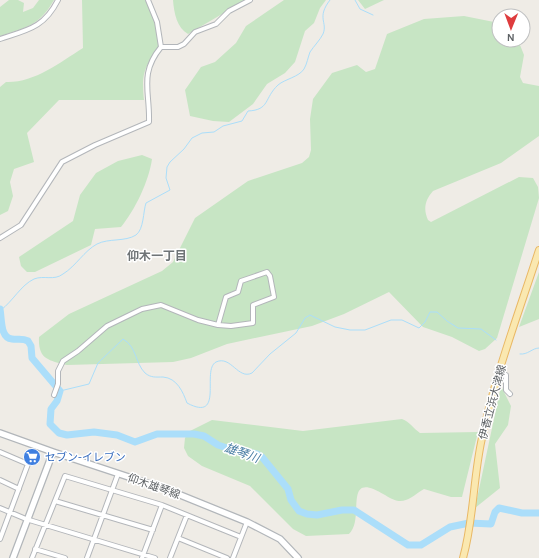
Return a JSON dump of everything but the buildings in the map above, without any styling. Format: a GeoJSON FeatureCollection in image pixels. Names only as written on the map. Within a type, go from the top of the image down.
{"type":"FeatureCollection","features":[{"type":"Feature","properties":{"kind":"main road","name":"伊香立浜大津線"},"geometry":{"type":"LineString","coordinates":[[462,558],[469,531],[482,438],[500,373],[539,250]]}},
{"type":"Feature","properties":{"kind":"main road","name":"仰木雄琴線"},"geometry":{"type":"LineString","coordinates":[[0,433],[52,452],[168,490],[246,522],[280,539],[298,558]]}},
{"type":"Feature","properties":{"kind":"main road"},"geometry":{"type":"LineString","coordinates":[[13,558],[26,519],[52,452]]}},
{"type":"Feature","properties":{"kind":"street"},"geometry":{"type":"LineString","coordinates":[[0,39],[38,26],[52,12],[58,0]]}},
{"type":"Feature","properties":{"kind":"street"},"geometry":{"type":"LineString","coordinates":[[0,238],[21,225],[62,162],[95,145],[149,122],[147,101],[148,67],[162,47],[157,22],[148,0]]}},
{"type":"Feature","properties":{"kind":"street"},"geometry":{"type":"LineString","coordinates":[[162,47],[178,47],[184,44],[195,32],[216,24],[229,11],[250,0]]}},
{"type":"Feature","properties":{"kind":"street"},"geometry":{"type":"LineString","coordinates":[[54,395],[58,384],[58,371],[63,360],[78,351],[107,326],[142,309],[161,304],[198,320],[218,325],[231,326],[254,323],[253,305],[274,297],[270,274],[267,272],[241,281],[238,292],[226,297],[218,325]]}},
{"type":"Feature","properties":{"kind":"street"},"geometry":{"type":"LineString","coordinates":[[500,373],[506,375],[506,390],[510,394]]}},
{"type":"Feature","properties":{"kind":"street"},"geometry":{"type":"LineString","coordinates":[[0,452],[28,464],[0,539]]}},
{"type":"Feature","properties":{"kind":"street"},"geometry":{"type":"LineString","coordinates":[[86,558],[118,474]]}},
{"type":"Feature","properties":{"kind":"street"},"geometry":{"type":"LineString","coordinates":[[32,558],[65,476],[162,505],[241,537]]}},
{"type":"Feature","properties":{"kind":"street"},"geometry":{"type":"LineString","coordinates":[[0,480],[19,489]]}},
{"type":"Feature","properties":{"kind":"street"},"geometry":{"type":"LineString","coordinates":[[55,501],[153,530]]}},
{"type":"Feature","properties":{"kind":"street"},"geometry":{"type":"LineString","coordinates":[[143,556],[162,505]]}},
{"type":"Feature","properties":{"kind":"street"},"geometry":{"type":"LineString","coordinates":[[0,508],[26,519],[143,556],[155,558]]}},
{"type":"Feature","properties":{"kind":"street"},"geometry":{"type":"LineString","coordinates":[[170,558],[187,515]]}},
{"type":"Feature","properties":{"kind":"street"},"geometry":{"type":"LineString","coordinates":[[233,558],[246,522]]}},
{"type":"Feature","properties":{"kind":"street"},"geometry":{"type":"LineString","coordinates":[[0,524],[5,526]]}},
{"type":"Feature","properties":{"kind":"street"},"geometry":{"type":"LineString","coordinates":[[178,538],[227,558]]}},
{"type":"Feature","properties":{"kind":"street"},"geometry":{"type":"LineString","coordinates":[[35,549],[54,556],[65,558]]}},
{"type":"Feature","properties":{"kind":"green space"},"geometry":{"type":"Polygon","coordinates":[[[9,0],[18,0],[24,3],[23,12],[33,8],[39,0],[54,0],[43,15],[32,24],[25,28],[0,36],[0,7],[9,0]]]}},
{"type":"Feature","properties":{"kind":"green space"},"geometry":{"type":"Polygon","coordinates":[[[82,0],[145,0],[157,20],[160,45],[145,70],[143,83],[144,100],[59,100],[27,133],[34,162],[14,169],[10,182],[13,196],[8,211],[0,215],[0,87],[6,82],[36,76],[83,48],[82,0]]]}},
{"type":"Feature","properties":{"kind":"green space"},"geometry":{"type":"Polygon","coordinates":[[[173,0],[246,0],[188,34],[181,28],[175,15],[173,0]]]}},
{"type":"Feature","properties":{"kind":"green space"},"geometry":{"type":"Polygon","coordinates":[[[284,0],[326,0],[320,8],[314,23],[305,31],[295,62],[285,73],[267,84],[253,104],[229,122],[213,121],[190,116],[185,90],[201,67],[215,62],[236,43],[246,26],[284,0]]]}},
{"type":"Feature","properties":{"kind":"green space"},"geometry":{"type":"Polygon","coordinates":[[[358,0],[384,0],[365,9],[358,0]]]}},
{"type":"Feature","properties":{"kind":"green space"},"geometry":{"type":"Polygon","coordinates":[[[464,16],[491,21],[491,48],[521,48],[524,55],[520,77],[523,83],[539,86],[539,136],[501,163],[433,191],[428,198],[425,208],[426,216],[431,222],[519,177],[533,178],[538,187],[539,198],[497,338],[485,349],[479,351],[452,337],[423,327],[389,292],[344,314],[312,326],[227,344],[191,358],[173,362],[67,365],[54,362],[42,354],[40,350],[39,337],[69,314],[162,271],[173,262],[195,218],[248,181],[302,163],[309,157],[311,150],[310,119],[313,99],[332,73],[357,65],[366,72],[375,69],[387,34],[424,19],[464,16]]]}},
{"type":"Feature","properties":{"kind":"green space"},"geometry":{"type":"Polygon","coordinates":[[[142,155],[152,159],[148,177],[136,204],[121,227],[95,229],[91,245],[35,272],[27,272],[21,266],[19,257],[73,221],[80,195],[96,173],[118,161],[142,155]]]}},
{"type":"Feature","properties":{"kind":"green space"},"geometry":{"type":"Polygon","coordinates":[[[539,272],[539,319],[519,327],[539,272]]]}},
{"type":"Feature","properties":{"kind":"green space"},"geometry":{"type":"Polygon","coordinates":[[[501,386],[511,406],[508,425],[495,444],[500,488],[475,508],[501,386]]]}},
{"type":"Feature","properties":{"kind":"green space"},"geometry":{"type":"Polygon","coordinates":[[[402,419],[420,433],[478,432],[462,497],[451,497],[424,489],[405,500],[396,501],[372,488],[363,487],[359,491],[357,498],[354,527],[349,534],[306,536],[293,529],[250,486],[202,466],[188,456],[184,448],[185,438],[190,431],[212,420],[303,431],[402,419]]]}},
{"type":"Feature","properties":{"kind":"waterway"},"geometry":{"type":"LineString","coordinates":[[1,310],[25,285],[34,279],[60,276],[68,271],[92,247],[97,244],[107,241],[127,239],[136,235],[141,229],[146,203],[170,190],[166,178],[167,167],[192,138],[202,133],[214,132],[223,126],[242,121],[248,111],[255,110],[263,106],[278,85],[302,72],[310,52],[323,34],[324,11],[330,0]]}},
{"type":"Feature","properties":{"kind":"waterway"},"geometry":{"type":"LineString","coordinates":[[355,0],[360,9],[373,15]]}},
{"type":"Feature","properties":{"kind":"waterway","name":"雄琴川"},"geometry":{"type":"LineString","coordinates":[[0,309],[2,327],[5,335],[8,338],[28,341],[31,346],[32,358],[60,391],[57,401],[51,409],[50,424],[59,433],[67,435],[94,432],[117,435],[135,442],[157,434],[194,434],[204,436],[218,445],[257,454],[262,457],[288,489],[291,500],[299,511],[317,515],[342,510],[354,510],[408,545],[421,545],[450,527],[469,523],[491,524],[495,512],[499,508],[522,513],[539,513]]}},
{"type":"Feature","properties":{"kind":"waterway"},"geometry":{"type":"LineString","coordinates":[[60,391],[89,384],[98,363],[123,339],[131,346],[139,365],[147,375],[172,380],[179,386],[187,403],[199,407],[205,406],[209,401],[210,375],[212,367],[216,362],[226,362],[238,371],[247,374],[252,373],[270,354],[296,333],[305,318],[310,315],[335,327],[350,330],[365,330],[391,320],[402,320],[419,328],[425,322],[430,312],[437,312],[458,328],[481,329],[496,340]]}},
{"type":"Feature","properties":{"kind":"waterway"},"geometry":{"type":"LineString","coordinates":[[520,354],[539,348]]}},
{"type":"Feature","properties":{"kind":"place","name":"セブン-イレブン"},"geometry":{"type":"Point","coordinates":[32,457]}},
{"type":"Feature","properties":{"kind":"district","name":"仰木一丁目"},"geometry":{"type":"Point","coordinates":[157,256]}}]}
